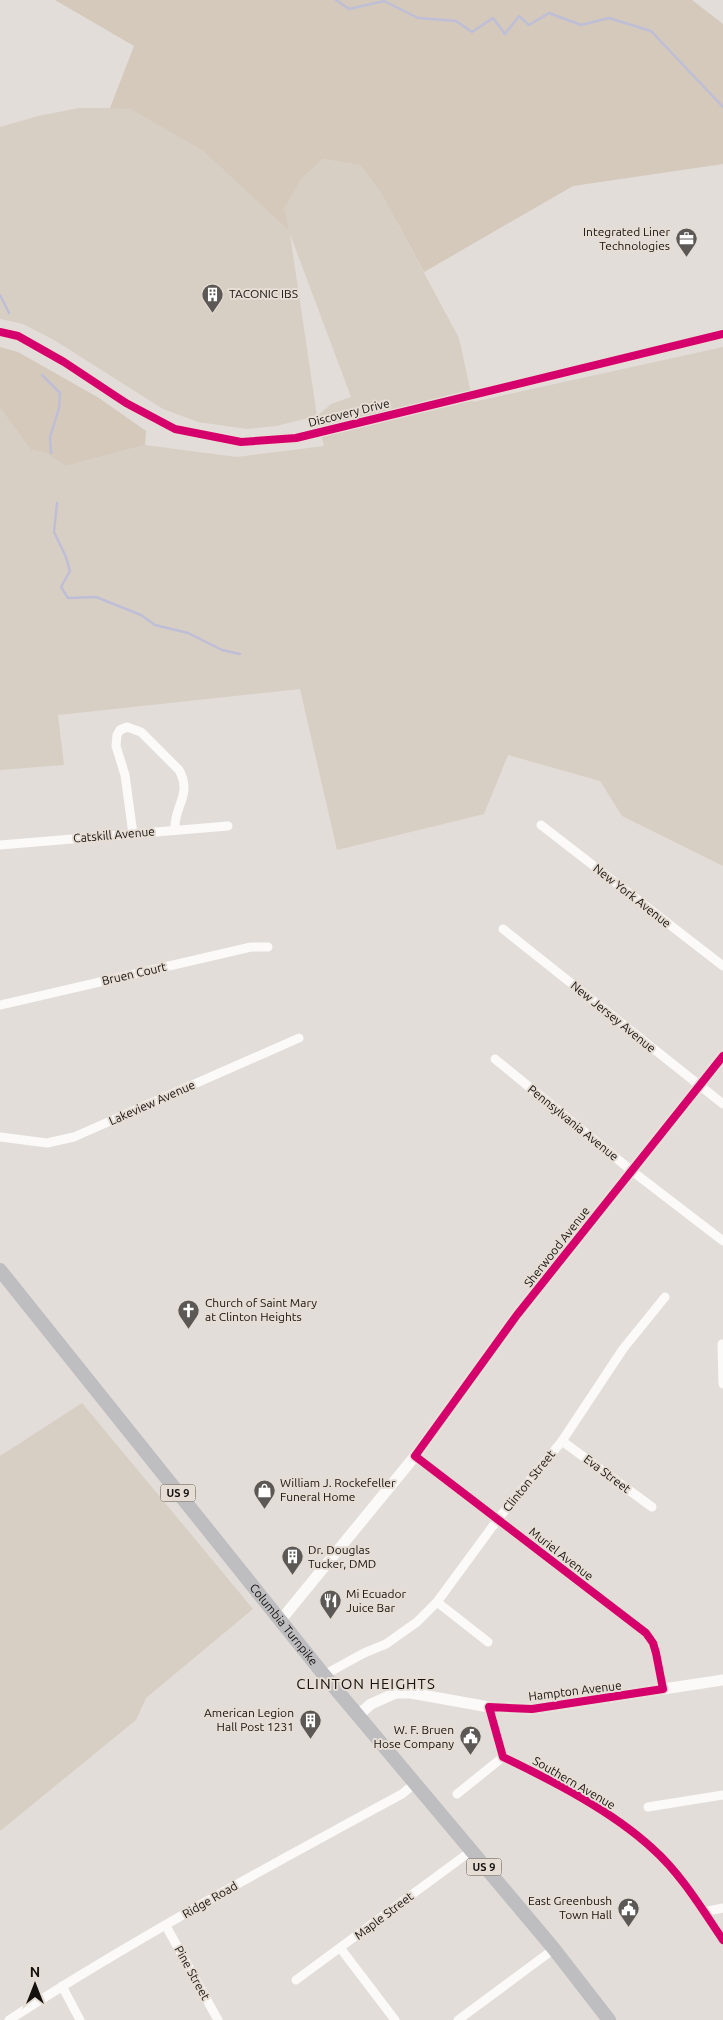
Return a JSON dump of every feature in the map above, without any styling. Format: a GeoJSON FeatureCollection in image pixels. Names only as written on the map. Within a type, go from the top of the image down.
{"type":"FeatureCollection","features":[{"type":"Feature","properties":{"kind":"main road","name":"Columbia Turnpike"},"geometry":{"type":"LineString","coordinates":[[0,1270],[357,1716],[554,1949],[609,2020]]}},
{"type":"Feature","properties":{"kind":"street","name":"Discovery Drive"},"geometry":{"type":"LineString","coordinates":[[0,332],[18,336],[64,362],[126,403],[175,429],[241,442],[296,438],[723,334]]}},
{"type":"Feature","properties":{"kind":"street"},"geometry":{"type":"LineString","coordinates":[[134,834],[125,775],[116,746],[117,735],[120,730],[127,727],[141,732],[179,770],[183,777],[184,794],[174,824],[175,830]]}},
{"type":"Feature","properties":{"kind":"street","name":"New York Avenue"},"geometry":{"type":"LineString","coordinates":[[541,825],[723,966]]}},
{"type":"Feature","properties":{"kind":"street","name":"Catskill Avenue"},"geometry":{"type":"LineString","coordinates":[[0,845],[228,826]]}},
{"type":"Feature","properties":{"kind":"street","name":"New Jersey Avenue"},"geometry":{"type":"LineString","coordinates":[[503,929],[723,1104]]}},
{"type":"Feature","properties":{"kind":"street","name":"Bruen Court"},"geometry":{"type":"LineString","coordinates":[[0,1005],[251,946],[268,946]]}},
{"type":"Feature","properties":{"kind":"street","name":"Lakeview Avenue"},"geometry":{"type":"LineString","coordinates":[[0,1137],[47,1144],[74,1137],[299,1038]]}},
{"type":"Feature","properties":{"kind":"street","name":"Sherwood Avenue"},"geometry":{"type":"LineString","coordinates":[[280,1621],[415,1456],[517,1315],[723,1056]]}},
{"type":"Feature","properties":{"kind":"street","name":"Pennsylvania Avenue"},"geometry":{"type":"LineString","coordinates":[[495,1059],[723,1241]]}},
{"type":"Feature","properties":{"kind":"street","name":"Clinton Street"},"geometry":{"type":"LineString","coordinates":[[324,1675],[364,1653],[386,1644],[417,1622],[437,1602],[498,1519],[562,1441],[623,1349],[665,1297]]}},
{"type":"Feature","properties":{"kind":"street"},"geometry":{"type":"LineString","coordinates":[[722,1344],[723,1384]]}},
{"type":"Feature","properties":{"kind":"street","name":"Eva Street"},"geometry":{"type":"LineString","coordinates":[[562,1441],[652,1507]]}},
{"type":"Feature","properties":{"kind":"street","name":"Muriel Avenue"},"geometry":{"type":"LineString","coordinates":[[415,1456],[646,1633],[653,1643],[656,1653],[663,1690]]}},
{"type":"Feature","properties":{"kind":"street"},"geometry":{"type":"LineString","coordinates":[[437,1602],[488,1642]]}},
{"type":"Feature","properties":{"kind":"street","name":"Hampton Avenue"},"geometry":{"type":"LineString","coordinates":[[357,1716],[371,1704],[396,1693],[411,1693],[489,1707],[532,1709],[723,1680]]}},
{"type":"Feature","properties":{"kind":"street"},"geometry":{"type":"LineString","coordinates":[[457,1794],[503,1757],[489,1707]]}},
{"type":"Feature","properties":{"kind":"street","name":"Southern Avenue"},"geometry":{"type":"LineString","coordinates":[[503,1757],[592,1805],[646,1844],[681,1880],[723,1940]]}},
{"type":"Feature","properties":{"kind":"street","name":"Ridge Road"},"geometry":{"type":"LineString","coordinates":[[9,2020],[62,1986],[213,1898],[402,1794],[414,1784]]}},
{"type":"Feature","properties":{"kind":"street"},"geometry":{"type":"LineString","coordinates":[[648,1808],[723,1795]]}},
{"type":"Feature","properties":{"kind":"street","name":"Maple Street"},"geometry":{"type":"LineString","coordinates":[[296,1980],[341,1949],[471,1850]]}},
{"type":"Feature","properties":{"kind":"street"},"geometry":{"type":"LineString","coordinates":[[704,1912],[723,1908]]}},
{"type":"Feature","properties":{"kind":"street","name":"Pine Street"},"geometry":{"type":"LineString","coordinates":[[166,1926],[217,2020]]}},
{"type":"Feature","properties":{"kind":"street"},"geometry":{"type":"LineString","coordinates":[[341,1949],[395,2020]]}},
{"type":"Feature","properties":{"kind":"street"},"geometry":{"type":"LineString","coordinates":[[458,2020],[554,1949]]}},
{"type":"Feature","properties":{"kind":"street"},"geometry":{"type":"LineString","coordinates":[[62,1986],[80,2020]]}},
{"type":"Feature","properties":{"kind":"shaded area"},"geometry":{"type":"Polygon","coordinates":[[[55,0],[692,0],[723,24],[723,164],[573,186],[424,272],[381,193],[360,165],[323,159],[302,178],[284,208],[289,231],[203,151],[131,109],[110,108],[134,46],[55,0]]]}},
{"type":"Feature","properties":{"kind":"shaded area"},"geometry":{"type":"Polygon","coordinates":[[[79,108],[131,108],[203,151],[288,230],[283,208],[302,178],[323,159],[360,165],[381,193],[459,338],[473,402],[723,347],[723,866],[622,816],[600,781],[508,755],[484,814],[337,850],[300,689],[58,715],[64,765],[0,770],[0,408],[31,450],[45,451],[66,466],[145,445],[237,457],[324,446],[317,416],[276,426],[247,429],[198,422],[163,409],[54,340],[23,324],[0,319],[0,127],[38,116],[79,108]],[[290,234],[317,416],[331,404],[351,397],[290,234]]]}},
{"type":"Feature","properties":{"kind":"shaded area"},"geometry":{"type":"Polygon","coordinates":[[[0,347],[18,352],[99,398],[146,431],[145,445],[66,466],[45,452],[31,450],[0,408],[0,347]]]}},
{"type":"Feature","properties":{"kind":"shaded area"},"geometry":{"type":"Polygon","coordinates":[[[82,1403],[253,1609],[146,1698],[136,1720],[0,1831],[0,1456],[82,1403]]]}},
{"type":"Feature","properties":{"kind":"waterway"},"geometry":{"type":"LineString","coordinates":[[336,0],[349,9],[384,1],[418,18],[456,21],[472,32],[493,18],[505,34],[519,16],[529,25],[549,13],[581,25],[609,18],[651,31],[723,107]]}},
{"type":"Feature","properties":{"kind":"waterway"},"geometry":{"type":"LineString","coordinates":[[0,295],[9,313]]}},
{"type":"Feature","properties":{"kind":"waterway"},"geometry":{"type":"LineString","coordinates":[[42,375],[60,393],[59,408],[50,437],[51,453]]}},
{"type":"Feature","properties":{"kind":"waterway"},"geometry":{"type":"LineString","coordinates":[[57,503],[54,532],[66,557],[70,571],[61,587],[68,598],[96,597],[141,615],[155,625],[188,633],[222,650],[240,654]]}},
{"type":"Feature","properties":{"kind":"cycle path"},"geometry":{"type":"LineString","coordinates":[[0,332],[18,336],[64,362],[126,403],[175,429],[241,442],[296,438],[723,334]]}},
{"type":"Feature","properties":{"kind":"cycle path"},"geometry":{"type":"LineString","coordinates":[[723,1056],[517,1315],[415,1456],[646,1633],[653,1643],[663,1689],[532,1709],[489,1707],[503,1757],[581,1798],[637,1835],[673,1869],[723,1940]]}},
{"type":"Feature","properties":{"kind":"place","name":"Integrated Liner Technologies"},"geometry":{"type":"Point","coordinates":[686,258]}},
{"type":"Feature","properties":{"kind":"place","name":"TACONIC IBS"},"geometry":{"type":"Point","coordinates":[213,313]}},
{"type":"Feature","properties":{"kind":"place","name":"Church of Saint Mary at Clinton Heights"},"geometry":{"type":"Point","coordinates":[189,1329]}},
{"type":"Feature","properties":{"kind":"place","name":"William J. Rockefeller Funeral Home"},"geometry":{"type":"Point","coordinates":[264,1509]}},
{"type":"Feature","properties":{"kind":"place","name":"Dr. Douglas Tucker, DMD"},"geometry":{"type":"Point","coordinates":[292,1576]}},
{"type":"Feature","properties":{"kind":"place","name":"Mi Ecuador Juice Bar"},"geometry":{"type":"Point","coordinates":[330,1620]}},
{"type":"Feature","properties":{"kind":"place","name":"American Legion Hall Post 1231"},"geometry":{"type":"Point","coordinates":[310,1739]}},
{"type":"Feature","properties":{"kind":"place","name":"W. F. Bruen Hose Company"},"geometry":{"type":"Point","coordinates":[470,1756]}},
{"type":"Feature","properties":{"kind":"place","name":"East Greenbush Town Hall"},"geometry":{"type":"Point","coordinates":[628,1927]}},
{"type":"Feature","properties":{"kind":"district","name":"CLINTON HEIGHTS"},"geometry":{"type":"Point","coordinates":[366,1684]}}]}
